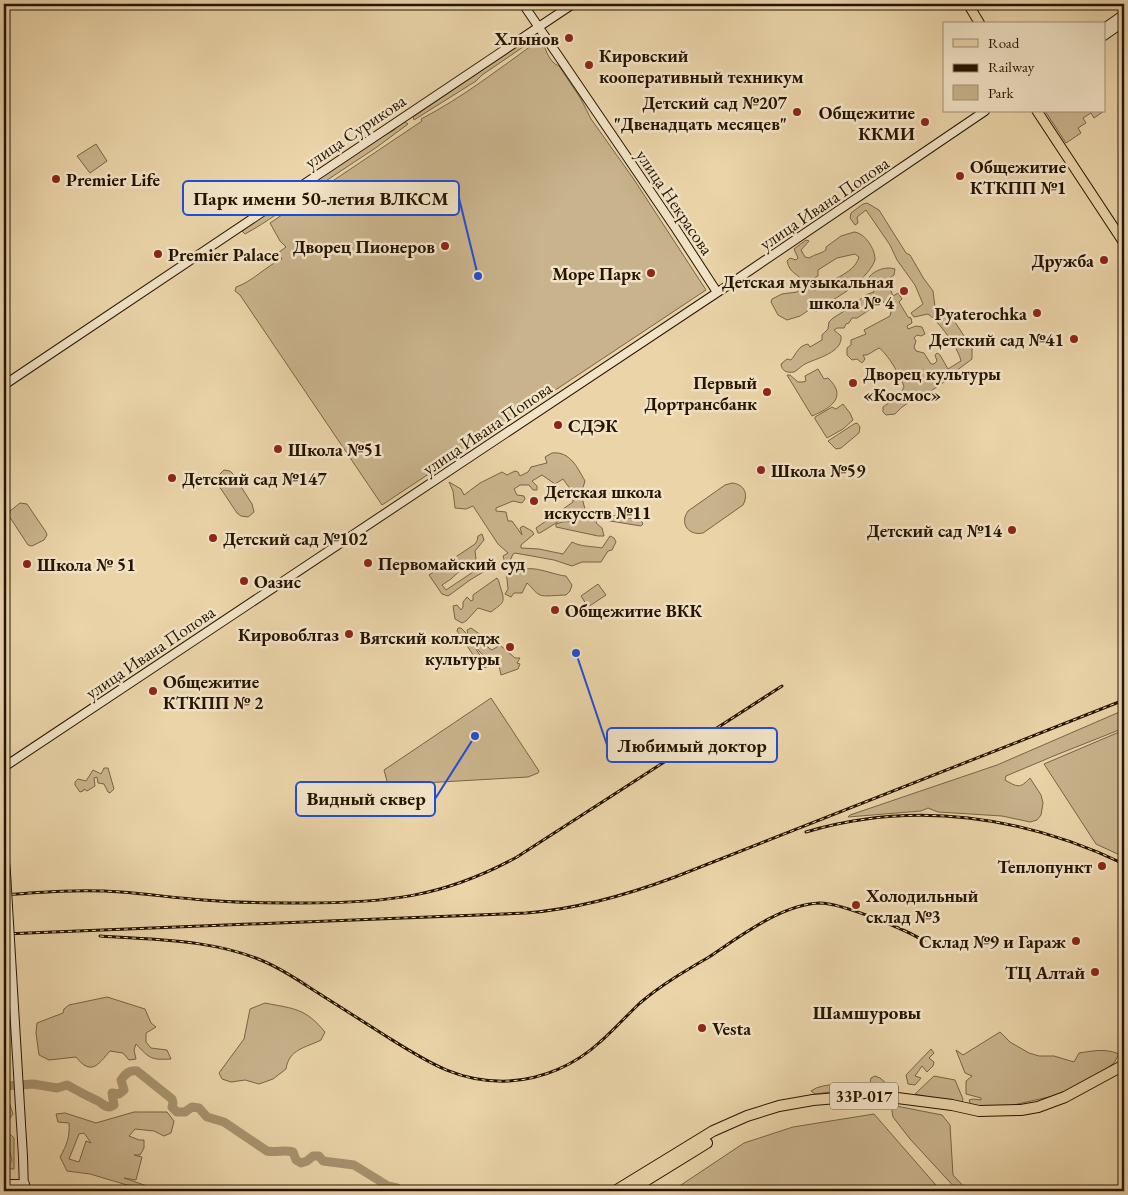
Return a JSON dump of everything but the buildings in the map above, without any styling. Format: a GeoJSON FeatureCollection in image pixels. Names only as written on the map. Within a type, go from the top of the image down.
{"type":"FeatureCollection","features":[{"type":"Feature","properties":{"kind":"highway","name":"33Р-017"},"geometry":{"type":"LineString","coordinates":[[615,1191],[713,1131],[771,1108],[813,1100],[874,1095],[952,1105],[979,1111],[1021,1110],[1038,1107],[1065,1097],[1124,1065]]}},
{"type":"Feature","properties":{"kind":"highway","name":"33Р-017"},"geometry":{"type":"LineString","coordinates":[[629,1191],[717,1136],[750,1121],[782,1111],[817,1104],[847,1101],[886,1101],[981,1117],[1022,1116],[1052,1109],[1069,1102],[1124,1072]]}},
{"type":"Feature","properties":{"kind":"main road","name":"улица Некрасова"},"geometry":{"type":"LineString","coordinates":[[523,4],[717,292]]}},
{"type":"Feature","properties":{"kind":"main road","name":"улица Сурикова"},"geometry":{"type":"LineString","coordinates":[[4,385],[573,4]]}},
{"type":"Feature","properties":{"kind":"main road"},"geometry":{"type":"LineString","coordinates":[[968,4],[979,22]]}},
{"type":"Feature","properties":{"kind":"main road"},"geometry":{"type":"LineString","coordinates":[[1106,27],[1124,14]]}},
{"type":"Feature","properties":{"kind":"main road"},"geometry":{"type":"LineString","coordinates":[[1106,35],[1124,22]]}},
{"type":"Feature","properties":{"kind":"main road","name":"улица Ивана Попова"},"geometry":{"type":"LineString","coordinates":[[4,766],[717,292],[984,112]]}},
{"type":"Feature","properties":{"kind":"main road"},"geometry":{"type":"LineString","coordinates":[[1037,112],[1124,243]]}},
{"type":"Feature","properties":{"kind":"main road"},"geometry":{"type":"LineString","coordinates":[[4,850],[24,1188],[4,1184]]}},
{"type":"Feature","properties":{"kind":"green space"},"geometry":{"type":"Polygon","coordinates":[[[528,39],[530,40],[529,43],[476,81],[414,120],[413,117],[528,39]]]}},
{"type":"Feature","properties":{"kind":"green space"},"geometry":{"type":"Polygon","coordinates":[[[538,41],[543,41],[551,59],[559,66],[581,99],[591,119],[633,178],[706,290],[382,505],[240,295],[235,291],[236,287],[248,282],[282,259],[278,253],[286,247],[280,241],[270,223],[422,121],[421,119],[466,92],[538,41]]]}},
{"type":"Feature","properties":{"kind":"green space"},"geometry":{"type":"Polygon","coordinates":[[[1046,112],[1103,112],[1094,118],[1091,113],[1083,118],[1086,123],[1078,128],[1081,133],[1066,143],[1046,112]]]}},
{"type":"Feature","properties":{"kind":"green space"},"geometry":{"type":"Polygon","coordinates":[[[404,121],[408,124],[377,147],[245,234],[242,231],[363,148],[394,130],[404,121]]]}},
{"type":"Feature","properties":{"kind":"green space"},"geometry":{"type":"Polygon","coordinates":[[[96,144],[107,161],[90,173],[77,156],[96,144]]]}},
{"type":"Feature","properties":{"kind":"green space"},"geometry":{"type":"Polygon","coordinates":[[[867,203],[879,210],[906,253],[910,255],[933,291],[935,307],[947,309],[946,315],[951,316],[972,348],[972,359],[956,371],[951,380],[944,382],[925,395],[915,398],[895,414],[886,415],[883,412],[883,407],[899,396],[904,387],[894,366],[879,348],[867,355],[863,355],[865,359],[862,363],[857,359],[852,360],[847,355],[847,348],[851,345],[851,340],[866,334],[864,330],[890,316],[891,312],[883,301],[857,318],[852,318],[844,328],[834,330],[841,336],[841,342],[829,354],[805,364],[794,372],[785,371],[781,364],[787,359],[791,360],[802,346],[808,344],[810,347],[822,340],[822,335],[828,329],[829,322],[833,318],[854,305],[865,295],[874,292],[869,277],[884,268],[895,269],[894,275],[887,280],[893,296],[898,293],[902,299],[899,302],[908,317],[911,318],[912,323],[907,326],[908,329],[916,326],[922,327],[925,334],[917,335],[914,338],[916,341],[914,347],[916,351],[924,353],[931,364],[937,361],[935,355],[937,353],[948,369],[961,361],[952,342],[928,314],[914,317],[911,313],[923,304],[915,285],[866,210],[857,217],[858,223],[855,225],[850,218],[851,213],[867,203]]]}},
{"type":"Feature","properties":{"kind":"green space"},"geometry":{"type":"Polygon","coordinates":[[[854,232],[862,235],[869,242],[875,259],[867,273],[855,284],[847,284],[847,291],[830,302],[825,299],[822,301],[820,309],[817,311],[809,310],[800,316],[787,320],[778,315],[771,302],[772,299],[782,294],[797,292],[804,283],[788,266],[787,261],[790,258],[796,260],[798,258],[794,249],[806,240],[809,241],[801,250],[805,257],[809,258],[826,250],[826,247],[841,236],[854,232]],[[855,254],[837,258],[818,270],[818,276],[811,280],[808,285],[814,291],[846,273],[852,268],[859,257],[855,254]]]}},
{"type":"Feature","properties":{"kind":"green space"},"geometry":{"type":"Polygon","coordinates":[[[818,369],[824,379],[828,378],[834,385],[837,396],[831,405],[812,416],[787,375],[790,375],[798,382],[803,382],[806,381],[805,376],[818,369]]]}},
{"type":"Feature","properties":{"kind":"green space"},"geometry":{"type":"Polygon","coordinates":[[[843,404],[853,420],[843,429],[827,438],[815,417],[832,407],[836,409],[843,404]]]}},
{"type":"Feature","properties":{"kind":"green space"},"geometry":{"type":"Polygon","coordinates":[[[857,423],[860,427],[859,433],[841,448],[836,449],[828,441],[854,424],[857,423]]]}},
{"type":"Feature","properties":{"kind":"green space"},"geometry":{"type":"Polygon","coordinates":[[[552,453],[568,457],[576,465],[585,481],[581,494],[586,513],[589,515],[592,512],[641,520],[643,524],[641,526],[598,519],[596,523],[602,528],[604,536],[556,527],[556,524],[562,522],[577,521],[581,513],[578,511],[538,533],[536,528],[573,502],[573,500],[562,497],[562,490],[571,490],[563,479],[555,484],[542,475],[532,481],[537,486],[537,490],[533,490],[529,485],[520,485],[514,489],[517,495],[524,496],[525,499],[522,503],[513,501],[496,508],[496,511],[506,512],[508,521],[512,521],[522,535],[520,528],[523,526],[534,534],[521,545],[521,548],[539,549],[563,554],[572,542],[583,546],[602,548],[610,536],[616,542],[612,550],[608,551],[601,562],[582,562],[572,566],[554,560],[515,553],[509,563],[505,563],[503,556],[508,553],[498,544],[473,506],[466,509],[455,508],[453,491],[449,482],[461,489],[464,495],[480,483],[502,472],[507,475],[515,471],[520,476],[528,472],[531,467],[547,463],[545,457],[552,453]]]}},
{"type":"Feature","properties":{"kind":"green space"},"geometry":{"type":"Polygon","coordinates":[[[224,470],[230,471],[233,474],[252,504],[254,512],[248,517],[237,513],[219,486],[218,476],[224,470]]]}},
{"type":"Feature","properties":{"kind":"green space"},"geometry":{"type":"Polygon","coordinates":[[[732,483],[740,485],[744,490],[746,497],[743,505],[703,533],[693,533],[690,531],[685,524],[685,516],[688,511],[725,485],[732,483]]]}},
{"type":"Feature","properties":{"kind":"green space"},"geometry":{"type":"Polygon","coordinates":[[[20,503],[27,504],[47,535],[44,540],[32,546],[28,545],[9,516],[10,511],[20,503]]]}},
{"type":"Feature","properties":{"kind":"green space"},"geometry":{"type":"Polygon","coordinates":[[[482,534],[484,540],[475,551],[476,559],[473,563],[464,567],[442,585],[446,590],[491,560],[495,561],[495,565],[448,596],[442,594],[429,575],[475,544],[478,536],[482,534]]]}},
{"type":"Feature","properties":{"kind":"green space"},"geometry":{"type":"Polygon","coordinates":[[[510,565],[521,571],[537,569],[566,576],[572,585],[570,591],[566,595],[542,596],[527,583],[522,593],[514,593],[511,597],[505,594],[508,589],[506,569],[510,565]]]}},
{"type":"Feature","properties":{"kind":"green space"},"geometry":{"type":"Polygon","coordinates":[[[497,578],[503,598],[500,605],[491,612],[478,608],[462,623],[455,619],[453,606],[457,605],[461,610],[463,602],[467,597],[471,601],[473,600],[473,595],[497,578]]]}},
{"type":"Feature","properties":{"kind":"green space"},"geometry":{"type":"Polygon","coordinates":[[[598,584],[606,595],[588,607],[581,596],[598,584]]]}},
{"type":"Feature","properties":{"kind":"green space"},"geometry":{"type":"Polygon","coordinates":[[[458,628],[465,632],[487,667],[482,668],[457,631],[458,628]]]}},
{"type":"Feature","properties":{"kind":"green space"},"geometry":{"type":"Polygon","coordinates":[[[471,628],[481,635],[481,640],[490,649],[492,650],[500,645],[515,658],[520,658],[517,663],[520,664],[518,669],[501,675],[499,666],[496,663],[491,663],[473,644],[467,630],[471,628]]]}},
{"type":"Feature","properties":{"kind":"green space"},"geometry":{"type":"Polygon","coordinates":[[[491,698],[539,771],[538,773],[528,777],[388,785],[384,770],[491,698]]]}},
{"type":"Feature","properties":{"kind":"green space"},"geometry":{"type":"Polygon","coordinates":[[[1124,710],[1124,728],[1006,776],[1005,780],[1018,786],[1024,784],[1030,778],[1041,795],[1043,803],[1041,815],[1037,820],[1030,822],[1002,816],[938,812],[928,808],[921,811],[848,817],[997,765],[1124,710]]]}},
{"type":"Feature","properties":{"kind":"green space"},"geometry":{"type":"Polygon","coordinates":[[[1124,730],[1124,857],[1096,844],[1044,764],[1124,730]]]}},
{"type":"Feature","properties":{"kind":"green space"},"geometry":{"type":"Polygon","coordinates":[[[104,768],[108,768],[114,789],[110,793],[104,784],[98,783],[97,777],[94,778],[95,786],[87,791],[84,789],[80,792],[75,785],[78,779],[86,781],[93,770],[101,774],[104,768]]]}},
{"type":"Feature","properties":{"kind":"green space"},"geometry":{"type":"Polygon","coordinates":[[[4,977],[8,1057],[7,1081],[4,1079],[4,977]]]}},
{"type":"Feature","properties":{"kind":"green space"},"geometry":{"type":"Polygon","coordinates":[[[107,997],[145,1009],[151,1023],[156,1027],[146,1033],[146,1042],[151,1048],[167,1050],[171,1059],[151,1058],[136,1044],[134,1050],[136,1059],[129,1060],[123,1053],[110,1051],[102,1061],[90,1067],[81,1063],[76,1057],[49,1060],[39,1055],[36,1033],[37,1023],[63,1013],[64,1009],[69,1005],[107,997]]]}},
{"type":"Feature","properties":{"kind":"green space"},"geometry":{"type":"Polygon","coordinates":[[[265,1003],[292,1008],[305,1014],[325,1032],[321,1040],[294,1053],[290,1057],[286,1069],[273,1079],[259,1084],[245,1080],[231,1082],[222,1079],[219,1073],[244,1039],[250,1009],[265,1003]]]}},
{"type":"Feature","properties":{"kind":"green space"},"geometry":{"type":"Polygon","coordinates":[[[1000,1032],[1010,1042],[1029,1053],[1039,1056],[1054,1056],[1074,1062],[1079,1053],[1104,1051],[1119,1054],[1114,1063],[1106,1069],[1062,1094],[1009,1106],[971,1106],[969,1100],[981,1100],[981,1098],[966,1094],[966,1081],[972,1076],[965,1073],[956,1050],[963,1055],[1000,1032]]]}},
{"type":"Feature","properties":{"kind":"green space"},"geometry":{"type":"Polygon","coordinates":[[[931,1049],[934,1053],[929,1058],[934,1062],[933,1066],[927,1072],[922,1066],[915,1076],[921,1078],[915,1085],[908,1084],[906,1075],[931,1049]]]}},
{"type":"Feature","properties":{"kind":"green space"},"geometry":{"type":"Polygon","coordinates":[[[875,1076],[887,1084],[898,1086],[898,1091],[854,1089],[815,1094],[811,1091],[831,1085],[870,1083],[871,1078],[875,1076]]]}},
{"type":"Feature","properties":{"kind":"green space"},"geometry":{"type":"Polygon","coordinates":[[[934,1076],[955,1080],[963,1099],[961,1104],[915,1094],[934,1076]]]}},
{"type":"Feature","properties":{"kind":"green space"},"geometry":{"type":"Polygon","coordinates":[[[4,1095],[9,1102],[13,1114],[7,1122],[6,1130],[14,1138],[14,1169],[7,1165],[12,1161],[10,1152],[4,1147],[4,1095]]]}},
{"type":"Feature","properties":{"kind":"green space"},"geometry":{"type":"Polygon","coordinates":[[[891,1105],[942,1115],[950,1125],[953,1175],[968,1191],[958,1191],[910,1139],[893,1117],[891,1105]]]}},
{"type":"Feature","properties":{"kind":"green space"},"geometry":{"type":"Polygon","coordinates":[[[134,1112],[167,1112],[174,1121],[171,1133],[164,1136],[154,1131],[135,1129],[129,1136],[144,1140],[144,1148],[140,1155],[134,1155],[142,1157],[136,1180],[124,1178],[147,1186],[127,1185],[90,1174],[67,1171],[60,1157],[68,1140],[69,1123],[58,1122],[56,1114],[65,1113],[96,1123],[134,1112]],[[84,1133],[79,1134],[69,1159],[79,1162],[86,1141],[91,1143],[84,1133]]]}},
{"type":"Feature","properties":{"kind":"green space"},"geometry":{"type":"Polygon","coordinates":[[[874,1114],[941,1191],[672,1191],[744,1143],[793,1127],[874,1114]]]}},
{"type":"Feature","properties":{"kind":"waterway"},"geometry":{"type":"LineString","coordinates":[[4,1086],[33,1084],[57,1088],[67,1085],[110,1107],[114,1105],[112,1093],[119,1094],[124,1090],[121,1080],[129,1072],[137,1071],[172,1099],[172,1107],[177,1112],[185,1112],[192,1107],[199,1108],[207,1117],[224,1122],[267,1151],[293,1152],[296,1160],[301,1163],[313,1156],[319,1156],[323,1161],[354,1165],[388,1186],[397,1188],[398,1191]]}},
{"type":"Feature","properties":{"kind":"railway"},"geometry":{"type":"LineString","coordinates":[[4,895],[92,891],[228,902],[332,903],[387,899],[438,890],[490,871],[517,857],[782,686]]}},
{"type":"Feature","properties":{"kind":"railway"},"geometry":{"type":"LineString","coordinates":[[4,934],[526,913],[583,905],[639,890],[675,877],[1124,700]]}},
{"type":"Feature","properties":{"kind":"railway"},"geometry":{"type":"LineString","coordinates":[[806,832],[847,822],[887,817],[928,815],[968,818],[1008,824],[1047,834],[1124,864]]}},
{"type":"Feature","properties":{"kind":"railway"},"geometry":{"type":"LineString","coordinates":[[100,936],[203,944],[224,948],[263,961],[283,971],[432,1063],[460,1075],[491,1081],[522,1080],[546,1074],[580,1058],[656,990],[747,931],[791,909],[820,903],[830,904],[873,918],[924,941]]}},
{"type":"Feature","properties":{"kind":"place","name":"Хлынов"},"geometry":{"type":"Point","coordinates":[569,38]}},
{"type":"Feature","properties":{"kind":"place","name":"Кировский кооперативный техникум"},"geometry":{"type":"Point","coordinates":[589,65]}},
{"type":"Feature","properties":{"kind":"place","name":"Детский сад №207 \"Двенадцать месяцев\""},"geometry":{"type":"Point","coordinates":[797,112]}},
{"type":"Feature","properties":{"kind":"place","name":"Общежитие ККМИ"},"geometry":{"type":"Point","coordinates":[925,122]}},
{"type":"Feature","properties":{"kind":"place","name":"Общежитие КТКПП №1"},"geometry":{"type":"Point","coordinates":[960,176]}},
{"type":"Feature","properties":{"kind":"place","name":"Premier Life"},"geometry":{"type":"Point","coordinates":[56,179]}},
{"type":"Feature","properties":{"kind":"place","name":"Дворец Пионеров"},"geometry":{"type":"Point","coordinates":[445,246]}},
{"type":"Feature","properties":{"kind":"place","name":"Premier Palace"},"geometry":{"type":"Point","coordinates":[158,254]}},
{"type":"Feature","properties":{"kind":"place","name":"Дружба"},"geometry":{"type":"Point","coordinates":[1104,260]}},
{"type":"Feature","properties":{"kind":"place","name":"Море Парк"},"geometry":{"type":"Point","coordinates":[651,273]}},
{"type":"Feature","properties":{"kind":"place","name":"Парк имени 50-летия ВЛКСМ"},"geometry":{"type":"Point","coordinates":[478,276]}},
{"type":"Feature","properties":{"kind":"place","name":"Детская музыкальная школа № 4"},"geometry":{"type":"Point","coordinates":[904,291]}},
{"type":"Feature","properties":{"kind":"place","name":"Pyaterochka"},"geometry":{"type":"Point","coordinates":[1037,313]}},
{"type":"Feature","properties":{"kind":"place","name":"Детский сад №41"},"geometry":{"type":"Point","coordinates":[1074,339]}},
{"type":"Feature","properties":{"kind":"place","name":"Дворец культуры «Космос»"},"geometry":{"type":"Point","coordinates":[853,383]}},
{"type":"Feature","properties":{"kind":"place","name":"Первый Дортрансбанк"},"geometry":{"type":"Point","coordinates":[767,392]}},
{"type":"Feature","properties":{"kind":"place","name":"СДЭК"},"geometry":{"type":"Point","coordinates":[558,425]}},
{"type":"Feature","properties":{"kind":"place","name":"Школа №51"},"geometry":{"type":"Point","coordinates":[278,449]}},
{"type":"Feature","properties":{"kind":"place","name":"Школа №59"},"geometry":{"type":"Point","coordinates":[761,470]}},
{"type":"Feature","properties":{"kind":"place","name":"Детский сад №147"},"geometry":{"type":"Point","coordinates":[172,478]}},
{"type":"Feature","properties":{"kind":"place","name":"Детская школа искусств №11"},"geometry":{"type":"Point","coordinates":[534,501]}},
{"type":"Feature","properties":{"kind":"place","name":"Детский сад №14"},"geometry":{"type":"Point","coordinates":[1012,530]}},
{"type":"Feature","properties":{"kind":"place","name":"Детский сад №102"},"geometry":{"type":"Point","coordinates":[213,538]}},
{"type":"Feature","properties":{"kind":"place","name":"Первомайский суд"},"geometry":{"type":"Point","coordinates":[368,563]}},
{"type":"Feature","properties":{"kind":"place","name":"Школа № 51"},"geometry":{"type":"Point","coordinates":[27,564]}},
{"type":"Feature","properties":{"kind":"place","name":"Оазис"},"geometry":{"type":"Point","coordinates":[244,581]}},
{"type":"Feature","properties":{"kind":"place","name":"Общежитие ВКК"},"geometry":{"type":"Point","coordinates":[555,610]}},
{"type":"Feature","properties":{"kind":"place","name":"Кировоблгаз"},"geometry":{"type":"Point","coordinates":[349,634]}},
{"type":"Feature","properties":{"kind":"place","name":"Вятский колледж культуры"},"geometry":{"type":"Point","coordinates":[510,647]}},
{"type":"Feature","properties":{"kind":"place","name":"Любимый доктор"},"geometry":{"type":"Point","coordinates":[576,653]}},
{"type":"Feature","properties":{"kind":"place","name":"Общежитие КТКПП № 2"},"geometry":{"type":"Point","coordinates":[153,691]}},
{"type":"Feature","properties":{"kind":"place","name":"Видный сквер"},"geometry":{"type":"Point","coordinates":[475,736]}},
{"type":"Feature","properties":{"kind":"place","name":"Теплопункт"},"geometry":{"type":"Point","coordinates":[1102,866]}},
{"type":"Feature","properties":{"kind":"place","name":"Холодильный склад №3"},"geometry":{"type":"Point","coordinates":[856,905]}},
{"type":"Feature","properties":{"kind":"place","name":"Склад №9 и Гараж"},"geometry":{"type":"Point","coordinates":[1076,941]}},
{"type":"Feature","properties":{"kind":"place","name":"ТЦ Алтай"},"geometry":{"type":"Point","coordinates":[1095,972]}},
{"type":"Feature","properties":{"kind":"place","name":"Vesta"},"geometry":{"type":"Point","coordinates":[702,1028]}},
{"type":"Feature","properties":{"kind":"district","name":"Шамшуровы"},"geometry":{"type":"Point","coordinates":[867,1012]}}]}
